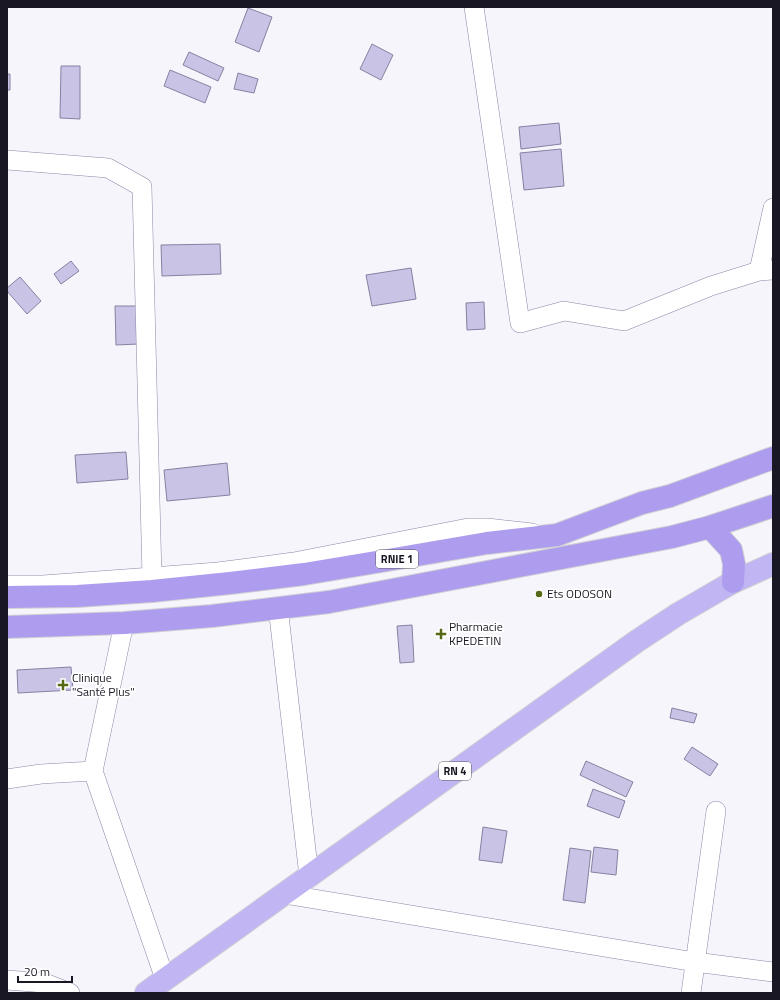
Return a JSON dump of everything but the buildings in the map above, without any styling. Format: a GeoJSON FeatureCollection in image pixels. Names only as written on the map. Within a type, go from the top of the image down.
{"type":"FeatureCollection","features":[{"type":"Feature","properties":{"kind":"highway","name":"RNIE 1"},"geometry":{"type":"LineString","coordinates":[[7,597],[77,596],[145,592],[230,583],[304,574],[487,543],[557,535],[642,503],[670,496],[773,458]]}},
{"type":"Feature","properties":{"kind":"highway","name":"RNIE 1"},"geometry":{"type":"LineString","coordinates":[[7,627],[124,623],[212,616],[329,602],[672,537],[710,527],[773,506]]}},
{"type":"Feature","properties":{"kind":"highway"},"geometry":{"type":"LineString","coordinates":[[710,527],[731,550],[734,564],[733,582]]}},
{"type":"Feature","properties":{"kind":"main road","name":"RN 4"},"geometry":{"type":"LineString","coordinates":[[156,988],[284,894],[637,641],[678,614],[733,582],[773,564]]}},
{"type":"Feature","properties":{"kind":"street"},"geometry":{"type":"LineString","coordinates":[[474,7],[520,323],[564,311],[624,321],[711,286],[766,270],[773,208]]}},
{"type":"Feature","properties":{"kind":"street"},"geometry":{"type":"LineString","coordinates":[[7,160],[108,168],[142,187],[152,578]]}},
{"type":"Feature","properties":{"kind":"street"},"geometry":{"type":"LineString","coordinates":[[7,585],[43,585],[218,572],[294,562],[468,528],[487,528],[557,535]]}},
{"type":"Feature","properties":{"kind":"street"},"geometry":{"type":"LineString","coordinates":[[278,607],[309,876]]}},
{"type":"Feature","properties":{"kind":"street"},"geometry":{"type":"LineString","coordinates":[[124,623],[93,771],[156,988]]}},
{"type":"Feature","properties":{"kind":"street"},"geometry":{"type":"LineString","coordinates":[[7,779],[41,774],[93,771]]}},
{"type":"Feature","properties":{"kind":"street"},"geometry":{"type":"LineString","coordinates":[[691,993],[716,811]]}},
{"type":"Feature","properties":{"kind":"street"},"geometry":{"type":"LineString","coordinates":[[284,894],[695,962],[773,972]]}},
{"type":"Feature","properties":{"kind":"street"},"geometry":{"type":"LineString","coordinates":[[7,980],[45,983],[70,993]]}},
{"type":"Feature","properties":{"kind":"place","name":"Ets ODOSON"},"geometry":{"type":"Point","coordinates":[539,594]}},
{"type":"Feature","properties":{"kind":"place","name":"Pharmacie KPEDETIN"},"geometry":{"type":"Point","coordinates":[441,634]}},
{"type":"Feature","properties":{"kind":"place","name":"Clinique \"Santé Plus\""},"geometry":{"type":"Point","coordinates":[63,685]}}]}
